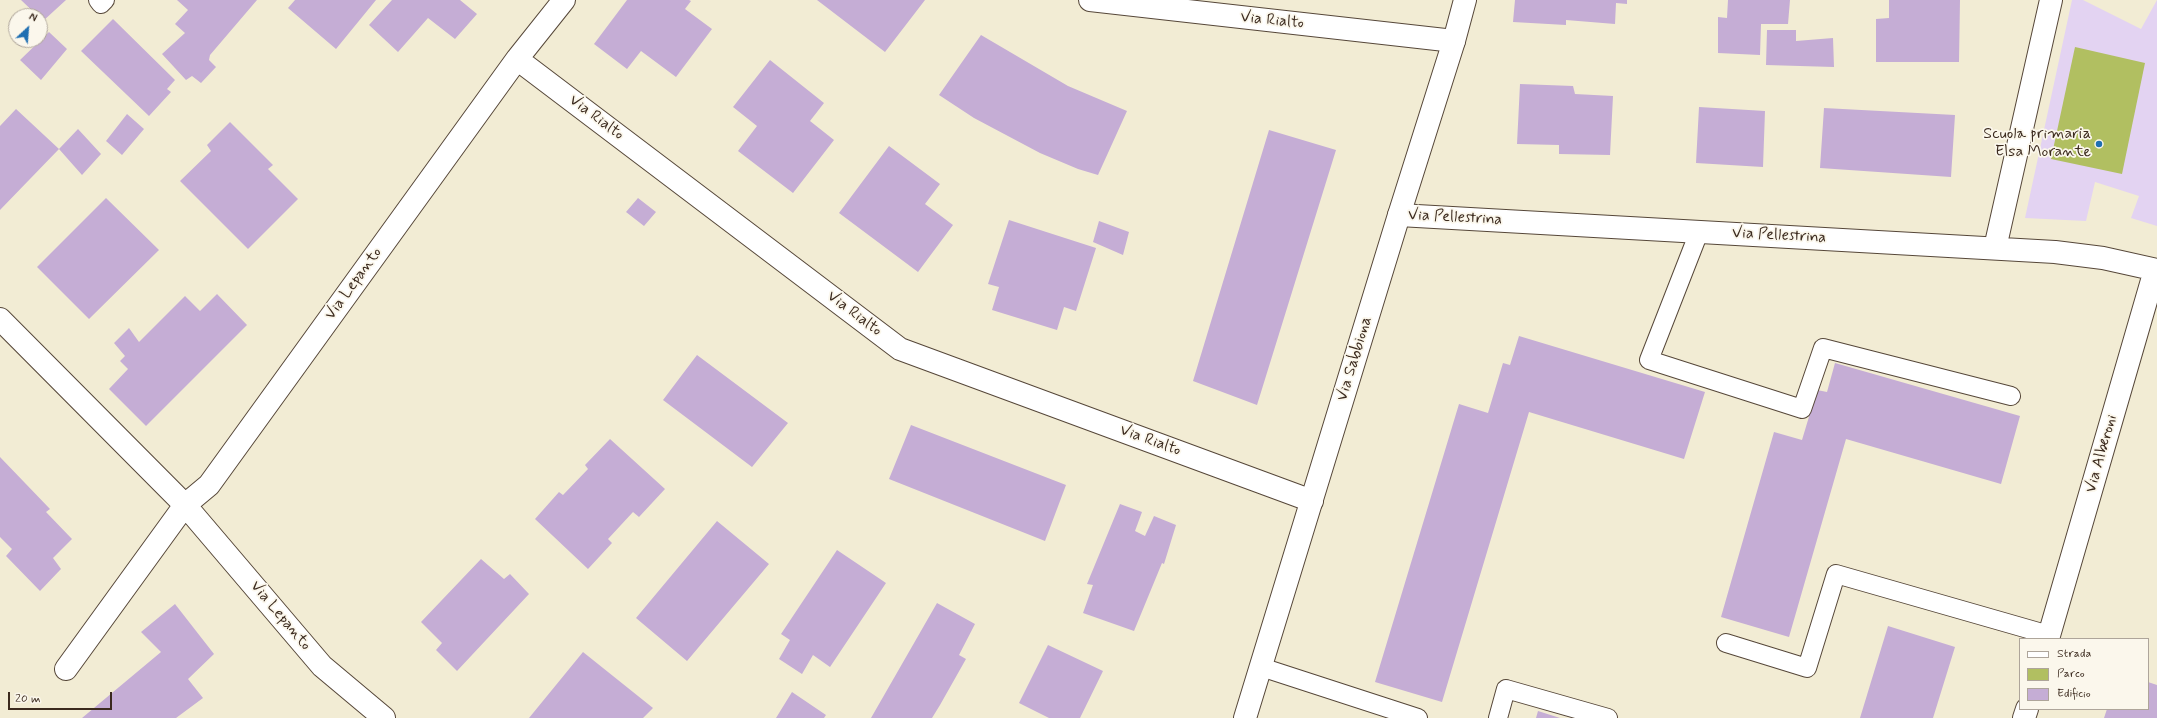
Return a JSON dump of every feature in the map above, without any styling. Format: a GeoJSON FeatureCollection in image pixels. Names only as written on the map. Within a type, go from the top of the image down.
{"type":"FeatureCollection","features":[{"type":"Feature","properties":{"kind":"street"},"geometry":{"type":"LineString","coordinates":[[517,59],[564,0]]}},
{"type":"Feature","properties":{"kind":"street","name":"Via Rialto"},"geometry":{"type":"LineString","coordinates":[[1090,0],[1454,42]]}},
{"type":"Feature","properties":{"kind":"street","name":"Via Sabbiona"},"geometry":{"type":"LineString","coordinates":[[1245,718],[1399,215],[1454,42],[1465,0]]}},
{"type":"Feature","properties":{"kind":"street"},"geometry":{"type":"LineString","coordinates":[[1995,248],[2051,0]]}},
{"type":"Feature","properties":{"kind":"street","name":"Via Rialto"},"geometry":{"type":"LineString","coordinates":[[517,59],[900,349],[1312,501]]}},
{"type":"Feature","properties":{"kind":"street","name":"Via Lepanto"},"geometry":{"type":"LineString","coordinates":[[66,669],[185,505],[209,485],[517,59]]}},
{"type":"Feature","properties":{"kind":"street","name":"Via Pellestrina"},"geometry":{"type":"LineString","coordinates":[[1399,215],[2055,252],[2102,258],[2156,270]]}},
{"type":"Feature","properties":{"kind":"street","name":"Via Alberoni"},"geometry":{"type":"LineString","coordinates":[[2048,637],[2156,270]]}},
{"type":"Feature","properties":{"kind":"street","name":"Via Lepanto"},"geometry":{"type":"LineString","coordinates":[[0,319],[185,505],[322,666],[384,718]]}},
{"type":"Feature","properties":{"kind":"lane"},"geometry":{"type":"LineString","coordinates":[[98,0],[101,4],[104,0]]}},
{"type":"Feature","properties":{"kind":"lane"},"geometry":{"type":"LineString","coordinates":[[1700,232],[1649,360],[1802,409],[1823,348],[2011,396]]}},
{"type":"Feature","properties":{"kind":"lane"},"geometry":{"type":"LineString","coordinates":[[1726,643],[1807,668],[1836,574],[2048,637]]}},
{"type":"Feature","properties":{"kind":"lane"},"geometry":{"type":"LineString","coordinates":[[1261,667],[1418,718]]}},
{"type":"Feature","properties":{"kind":"lane"},"geometry":{"type":"LineString","coordinates":[[1498,718],[1506,690],[1608,718]]}},
{"type":"Feature","properties":{"kind":"shaded area","name":"Scuola primaria Elsa Morante"},"geometry":{"type":"Polygon","coordinates":[[[2072,0],[2083,0],[2141,29],[2157,0],[2157,226],[2131,218],[2139,196],[2095,182],[2086,221],[2025,218],[2072,0]]]}},
{"type":"Feature","properties":{"kind":"green space"},"geometry":{"type":"Polygon","coordinates":[[[2075,47],[2145,63],[2122,174],[2051,159],[2075,47]]]}},
{"type":"Feature","properties":{"kind":"building"},"geometry":{"type":"Polygon","coordinates":[[[21,0],[66,0],[48,16],[48,8],[29,8],[21,0]]]}},
{"type":"Feature","properties":{"kind":"building"},"geometry":{"type":"Polygon","coordinates":[[[177,0],[257,0],[210,55],[209,60],[216,67],[201,83],[192,76],[186,80],[162,54],[185,33],[175,24],[188,10],[177,0]]]}},
{"type":"Feature","properties":{"kind":"building"},"geometry":{"type":"Polygon","coordinates":[[[295,0],[376,0],[336,49],[288,8],[295,0]]]}},
{"type":"Feature","properties":{"kind":"building"},"geometry":{"type":"Polygon","coordinates":[[[392,0],[460,0],[477,14],[455,39],[428,18],[398,52],[369,25],[392,0]]]}},
{"type":"Feature","properties":{"kind":"building"},"geometry":{"type":"Polygon","coordinates":[[[627,0],[689,0],[691,1],[685,9],[712,29],[676,77],[641,51],[627,69],[594,44],[627,0]]]}},
{"type":"Feature","properties":{"kind":"building"},"geometry":{"type":"Polygon","coordinates":[[[817,0],[925,0],[885,52],[817,0]]]}},
{"type":"Feature","properties":{"kind":"building"},"geometry":{"type":"Polygon","coordinates":[[[1515,0],[1627,0],[1627,4],[1616,3],[1615,24],[1566,20],[1566,25],[1513,22],[1515,0]]]}},
{"type":"Feature","properties":{"kind":"building"},"geometry":{"type":"Polygon","coordinates":[[[1728,0],[1790,0],[1788,24],[1761,24],[1760,55],[1718,53],[1718,17],[1727,18],[1728,0]]]}},
{"type":"Feature","properties":{"kind":"building"},"geometry":{"type":"Polygon","coordinates":[[[1889,0],[1960,0],[1959,62],[1876,62],[1876,19],[1889,18],[1889,0]]]}},
{"type":"Feature","properties":{"kind":"building"},"geometry":{"type":"Polygon","coordinates":[[[113,19],[175,80],[167,89],[171,92],[149,116],[81,51],[113,19]]]}},
{"type":"Feature","properties":{"kind":"building"},"geometry":{"type":"Polygon","coordinates":[[[1767,30],[1796,30],[1796,41],[1833,38],[1834,67],[1766,65],[1767,30]]]}},
{"type":"Feature","properties":{"kind":"building"},"geometry":{"type":"Polygon","coordinates":[[[49,32],[67,49],[41,80],[20,60],[32,48],[48,48],[49,32]]]}},
{"type":"Feature","properties":{"kind":"building"},"geometry":{"type":"Polygon","coordinates":[[[981,35],[1068,86],[1127,111],[1098,175],[1078,169],[1040,153],[974,118],[939,95],[981,35]]]}},
{"type":"Feature","properties":{"kind":"building"},"geometry":{"type":"Polygon","coordinates":[[[770,60],[824,103],[810,121],[834,140],[793,193],[738,151],[757,126],[733,107],[770,60]]]}},
{"type":"Feature","properties":{"kind":"building"},"geometry":{"type":"Polygon","coordinates":[[[1520,84],[1573,86],[1575,94],[1613,96],[1610,155],[1559,154],[1559,145],[1517,144],[1520,84]]]}},
{"type":"Feature","properties":{"kind":"building"},"geometry":{"type":"Polygon","coordinates":[[[1699,107],[1765,111],[1763,167],[1696,163],[1699,107]]]}},
{"type":"Feature","properties":{"kind":"building"},"geometry":{"type":"Polygon","coordinates":[[[1824,108],[1955,115],[1951,177],[1820,168],[1824,108]]]}},
{"type":"Feature","properties":{"kind":"building"},"geometry":{"type":"Polygon","coordinates":[[[16,109],[59,149],[0,210],[0,126],[16,109]]]}},
{"type":"Feature","properties":{"kind":"building"},"geometry":{"type":"Polygon","coordinates":[[[127,114],[144,129],[122,155],[106,141],[127,114]]]}},
{"type":"Feature","properties":{"kind":"building"},"geometry":{"type":"Polygon","coordinates":[[[230,122],[273,165],[268,169],[298,199],[248,249],[180,181],[211,151],[207,145],[230,122]]]}},
{"type":"Feature","properties":{"kind":"building"},"geometry":{"type":"Polygon","coordinates":[[[78,129],[101,154],[82,175],[59,149],[78,129]]]}},
{"type":"Feature","properties":{"kind":"building"},"geometry":{"type":"Polygon","coordinates":[[[1269,130],[1336,150],[1257,405],[1193,381],[1269,130]]]}},
{"type":"Feature","properties":{"kind":"building"},"geometry":{"type":"Polygon","coordinates":[[[889,146],[940,184],[925,204],[953,225],[918,272],[839,213],[889,146]]]}},
{"type":"Feature","properties":{"kind":"building"},"geometry":{"type":"Polygon","coordinates":[[[106,198],[159,250],[89,319],[37,267],[106,198]]]}},
{"type":"Feature","properties":{"kind":"building"},"geometry":{"type":"Polygon","coordinates":[[[638,198],[656,212],[644,226],[626,212],[638,198]]]}},
{"type":"Feature","properties":{"kind":"building"},"geometry":{"type":"Polygon","coordinates":[[[1009,220],[1096,248],[1076,311],[1064,307],[1057,330],[992,310],[999,287],[988,284],[1009,220]]]}},
{"type":"Feature","properties":{"kind":"building"},"geometry":{"type":"Polygon","coordinates":[[[1099,221],[1129,232],[1123,255],[1093,242],[1099,221]]]}},
{"type":"Feature","properties":{"kind":"building"},"geometry":{"type":"Polygon","coordinates":[[[217,294],[247,325],[146,426],[109,389],[128,369],[120,361],[125,356],[114,343],[129,328],[139,342],[185,296],[200,311],[217,294]]]}},
{"type":"Feature","properties":{"kind":"building"},"geometry":{"type":"Polygon","coordinates":[[[1519,336],[1705,392],[1684,459],[1529,412],[1442,702],[1375,682],[1459,404],[1488,413],[1503,363],[1510,365],[1519,336]]]}},
{"type":"Feature","properties":{"kind":"building"},"geometry":{"type":"Polygon","coordinates":[[[697,355],[788,423],[752,467],[663,400],[697,355]]]}},
{"type":"Feature","properties":{"kind":"building"},"geometry":{"type":"Polygon","coordinates":[[[1835,363],[2020,416],[2001,484],[1846,439],[1789,637],[1721,617],[1774,432],[1802,440],[1817,390],[1827,392],[1835,363]]]}},
{"type":"Feature","properties":{"kind":"building"},"geometry":{"type":"Polygon","coordinates":[[[911,425],[1066,485],[1045,541],[889,479],[911,425]]]}},
{"type":"Feature","properties":{"kind":"building"},"geometry":{"type":"Polygon","coordinates":[[[610,439],[665,489],[639,517],[633,512],[608,539],[612,543],[588,569],[535,519],[559,492],[563,495],[588,469],[585,465],[610,439]]]}},
{"type":"Feature","properties":{"kind":"building"},"geometry":{"type":"Polygon","coordinates":[[[0,457],[50,509],[46,512],[72,539],[53,558],[61,569],[40,591],[6,556],[12,549],[0,537],[0,457]]]}},
{"type":"Feature","properties":{"kind":"building"},"geometry":{"type":"Polygon","coordinates":[[[1120,504],[1142,512],[1135,531],[1145,536],[1154,516],[1176,525],[1164,564],[1162,563],[1134,631],[1083,613],[1093,585],[1087,584],[1120,504]]]}},
{"type":"Feature","properties":{"kind":"building"},"geometry":{"type":"Polygon","coordinates":[[[717,521],[769,564],[687,661],[636,618],[717,521]]]}},
{"type":"Feature","properties":{"kind":"building"},"geometry":{"type":"Polygon","coordinates":[[[837,550],[886,583],[830,667],[813,655],[802,674],[779,659],[790,640],[781,634],[837,550]]]}},
{"type":"Feature","properties":{"kind":"building"},"geometry":{"type":"Polygon","coordinates":[[[481,559],[504,579],[510,574],[529,594],[457,671],[436,650],[442,643],[421,622],[481,559]]]}},
{"type":"Feature","properties":{"kind":"building"},"geometry":{"type":"Polygon","coordinates":[[[937,603],[975,624],[959,655],[966,659],[940,705],[932,718],[871,718],[937,603]]]}},
{"type":"Feature","properties":{"kind":"building"},"geometry":{"type":"Polygon","coordinates":[[[175,604],[214,654],[188,679],[203,698],[176,718],[82,718],[161,652],[141,632],[175,604]]]}},
{"type":"Feature","properties":{"kind":"building"},"geometry":{"type":"Polygon","coordinates":[[[1888,626],[1955,647],[1933,718],[1860,718],[1888,626]]]}},
{"type":"Feature","properties":{"kind":"building"},"geometry":{"type":"Polygon","coordinates":[[[1048,645],[1103,671],[1080,718],[1049,718],[1019,703],[1048,645]]]}},
{"type":"Feature","properties":{"kind":"building"},"geometry":{"type":"Polygon","coordinates":[[[583,652],[653,708],[643,718],[529,718],[583,652]]]}},
{"type":"Feature","properties":{"kind":"building"},"geometry":{"type":"Polygon","coordinates":[[[2149,682],[2157,685],[2157,718],[2104,718],[2107,710],[2149,710],[2149,682]]]}},
{"type":"Feature","properties":{"kind":"building"},"geometry":{"type":"Polygon","coordinates":[[[792,692],[826,715],[824,718],[776,718],[792,692]]]}},
{"type":"Feature","properties":{"kind":"building"},"geometry":{"type":"Polygon","coordinates":[[[1538,711],[1560,718],[1536,718],[1538,711]]]}},
{"type":"Feature","properties":{"kind":"place","name":"Scuola primaria Elsa Morante"},"geometry":{"type":"Point","coordinates":[2099,144]}}]}
